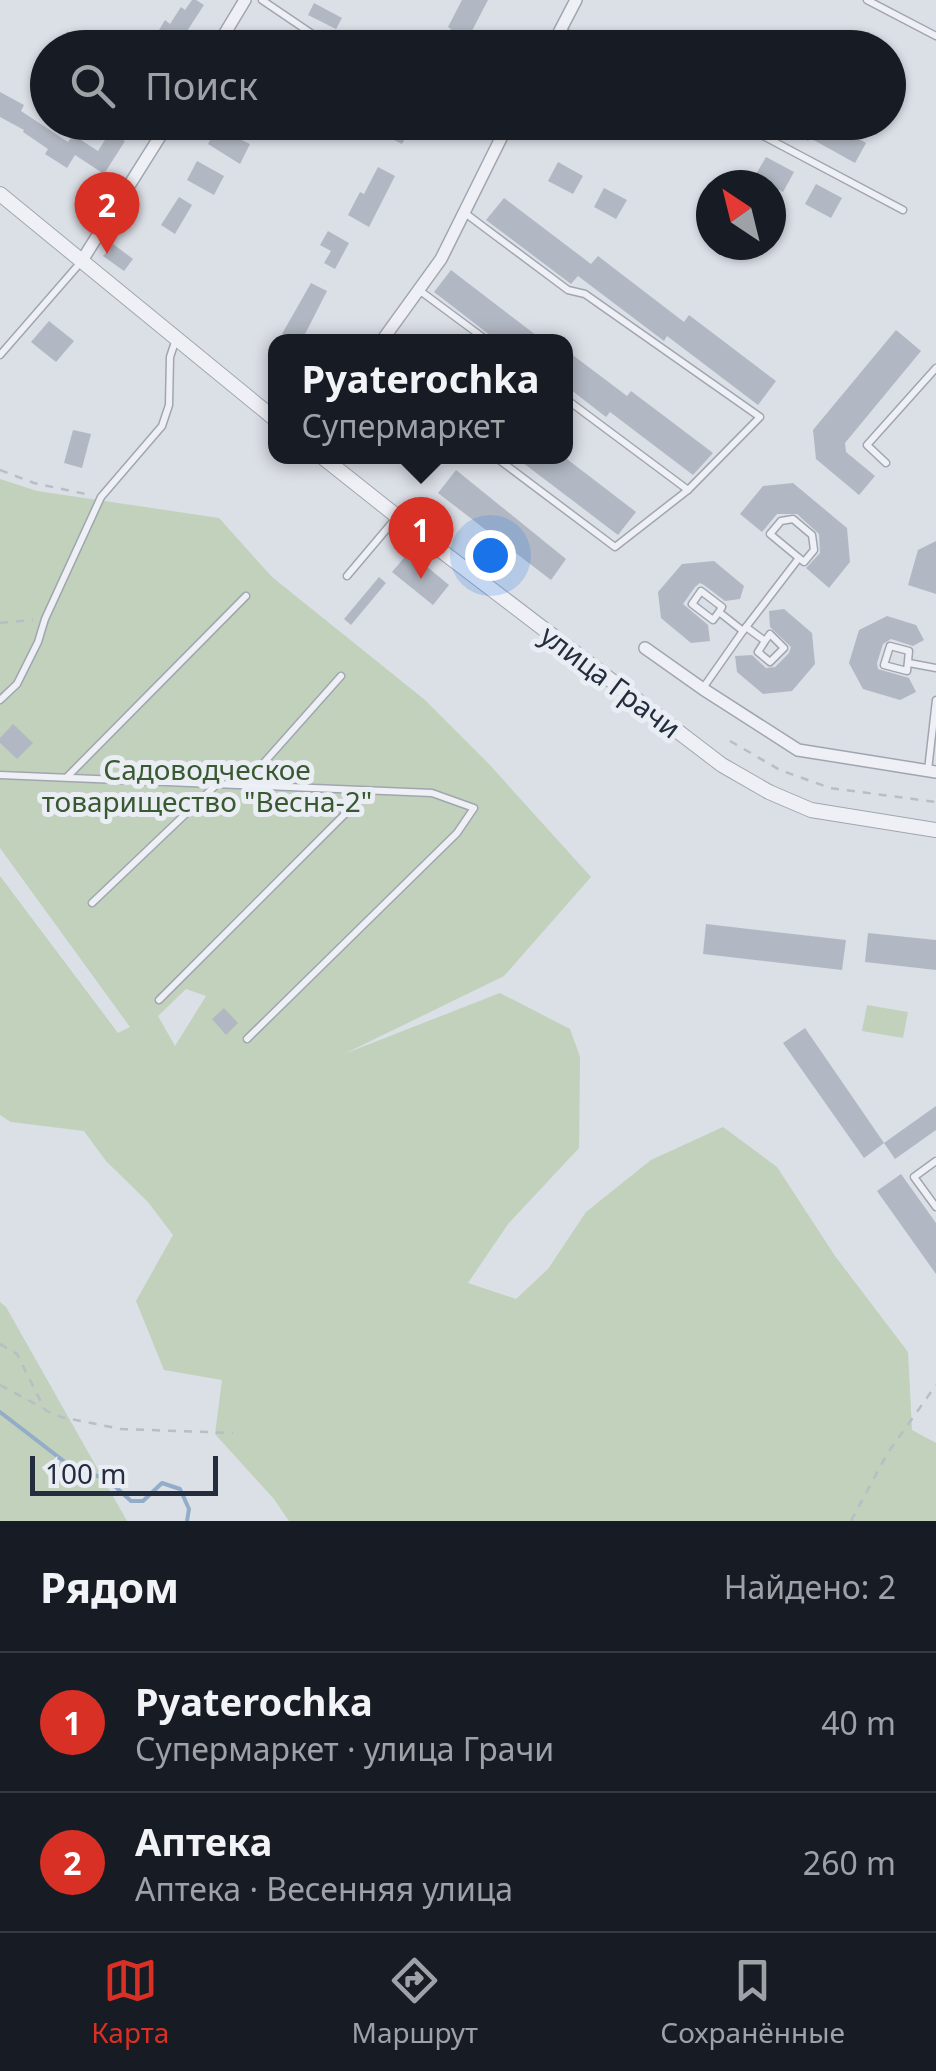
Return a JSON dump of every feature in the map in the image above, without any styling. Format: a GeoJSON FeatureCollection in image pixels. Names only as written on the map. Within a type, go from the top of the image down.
{"type":"FeatureCollection","features":[{"type":"Feature","properties":{"kind":"street"},"geometry":{"type":"LineString","coordinates":[[227,30],[246,0]]}},
{"type":"Feature","properties":{"kind":"street"},"geometry":{"type":"LineString","coordinates":[[560,30],[576,0]]}},
{"type":"Feature","properties":{"kind":"street"},"geometry":{"type":"LineString","coordinates":[[81,262],[157,140]]}},
{"type":"Feature","properties":{"kind":"street"},"geometry":{"type":"LineString","coordinates":[[387,334],[441,259],[501,140]]}},
{"type":"Feature","properties":{"kind":"street"},"geometry":{"type":"LineString","coordinates":[[0,194],[268,413]]}},
{"type":"Feature","properties":{"kind":"street","name":"улица Грачи"},"geometry":{"type":"LineString","coordinates":[[331,464],[722,765],[768,792],[811,810],[936,830]]}},
{"type":"Feature","properties":{"kind":"street"},"geometry":{"type":"LineString","coordinates":[[645,648],[798,750],[932,771]]}},
{"type":"Feature","properties":{"kind":"lane"},"geometry":{"type":"LineString","coordinates":[[262,0],[306,30]]}},
{"type":"Feature","properties":{"kind":"lane"},"geometry":{"type":"LineString","coordinates":[[867,0],[936,36]]}},
{"type":"Feature","properties":{"kind":"lane"},"geometry":{"type":"LineString","coordinates":[[771,140],[903,210]]}},
{"type":"Feature","properties":{"kind":"lane"},"geometry":{"type":"LineString","coordinates":[[465,213],[568,290],[585,294],[760,417],[688,490],[614,548],[504,464]]}},
{"type":"Feature","properties":{"kind":"lane"},"geometry":{"type":"LineString","coordinates":[[0,355],[81,262]]}},
{"type":"Feature","properties":{"kind":"lane"},"geometry":{"type":"LineString","coordinates":[[419,290],[477,334]]}},
{"type":"Feature","properties":{"kind":"lane"},"geometry":{"type":"LineString","coordinates":[[0,700],[17,684],[38,642],[45,618],[101,497],[162,426],[169,405],[170,357],[176,338]]}},
{"type":"Feature","properties":{"kind":"lane"},"geometry":{"type":"LineString","coordinates":[[886,463],[867,444],[936,368]]}},
{"type":"Feature","properties":{"kind":"lane"},"geometry":{"type":"LineString","coordinates":[[573,404],[688,490]]}},
{"type":"Feature","properties":{"kind":"lane"},"geometry":{"type":"LineString","coordinates":[[348,576],[397,517]]}},
{"type":"Feature","properties":{"kind":"lane"},"geometry":{"type":"LineString","coordinates":[[793,520],[812,534],[814,550],[804,562],[799,558],[770,534],[781,521],[793,520]]}},
{"type":"Feature","properties":{"kind":"lane"},"geometry":{"type":"LineString","coordinates":[[702,689],[799,558]]}},
{"type":"Feature","properties":{"kind":"lane"},"geometry":{"type":"LineString","coordinates":[[701,591],[722,607],[719,612],[713,620],[692,604],[701,591]]}},
{"type":"Feature","properties":{"kind":"lane"},"geometry":{"type":"LineString","coordinates":[[66,778],[246,596]]}},
{"type":"Feature","properties":{"kind":"lane"},"geometry":{"type":"LineString","coordinates":[[719,612],[765,641]]}},
{"type":"Feature","properties":{"kind":"lane"},"geometry":{"type":"LineString","coordinates":[[890,646],[909,652],[909,663],[907,672],[884,665],[890,646]]}},
{"type":"Feature","properties":{"kind":"lane"},"geometry":{"type":"LineString","coordinates":[[909,663],[936,668]]}},
{"type":"Feature","properties":{"kind":"lane"},"geometry":{"type":"LineString","coordinates":[[244,785],[340,676]]}},
{"type":"Feature","properties":{"kind":"lane"},"geometry":{"type":"LineString","coordinates":[[932,771],[936,700]]}},
{"type":"Feature","properties":{"kind":"lane"},"geometry":{"type":"LineString","coordinates":[[0,775],[432,793],[474,808],[456,833],[248,1039]]}},
{"type":"Feature","properties":{"kind":"lane"},"geometry":{"type":"LineString","coordinates":[[92,903],[218,784]]}},
{"type":"Feature","properties":{"kind":"lane"},"geometry":{"type":"LineString","coordinates":[[159,1000],[368,790]]}},
{"type":"Feature","properties":{"kind":"lane"},"geometry":{"type":"LineString","coordinates":[[936,1161],[914,1176],[936,1207]]}},
{"type":"Feature","properties":{"kind":"path"},"geometry":{"type":"LineString","coordinates":[[0,470],[34,483],[101,497]]}},
{"type":"Feature","properties":{"kind":"path"},"geometry":{"type":"LineString","coordinates":[[0,622],[45,618]]}},
{"type":"Feature","properties":{"kind":"path"},"geometry":{"type":"LineString","coordinates":[[730,741],[780,770],[830,788],[936,802]]}},
{"type":"Feature","properties":{"kind":"path"},"geometry":{"type":"LineString","coordinates":[[0,1344],[16,1354],[45,1410]]}},
{"type":"Feature","properties":{"kind":"path"},"geometry":{"type":"LineString","coordinates":[[0,1385],[61,1417],[121,1428],[232,1433]]}},
{"type":"Feature","properties":{"kind":"path"},"geometry":{"type":"LineString","coordinates":[[851,1521],[887,1454],[936,1385]]}},
{"type":"Feature","properties":{"kind":"green space","name":"Садоводческое товарищество \"Весна-2\""},"geometry":{"type":"Polygon","coordinates":[[[0,479],[37,491],[219,518],[272,577],[425,700],[591,877],[504,976],[344,1054],[500,993],[570,1029],[580,1057],[579,1148],[508,1224],[468,1283],[516,1299],[548,1269],[586,1212],[651,1160],[723,1127],[777,1167],[835,1256],[908,1352],[912,1430],[936,1443],[936,1521],[289,1521],[215,1434],[222,1380],[164,1370],[136,1301],[173,1235],[84,1131],[11,1122],[0,1115],[0,876],[118,1033],[130,1027],[0,848],[0,479]],[[186,989],[158,1016],[175,1046],[206,996],[186,989]]]}},
{"type":"Feature","properties":{"kind":"green space"},"geometry":{"type":"Polygon","coordinates":[[[867,1005],[908,1012],[903,1038],[862,1031],[867,1005]]]}},
{"type":"Feature","properties":{"kind":"green space"},"geometry":{"type":"Polygon","coordinates":[[[0,1302],[6,1307],[127,1521],[0,1521],[0,1302]]]}},
{"type":"Feature","properties":{"kind":"building"},"geometry":{"type":"Polygon","coordinates":[[[192,0],[204,5],[188,30],[159,30],[165,20],[170,24],[181,7],[185,10],[192,0]]]}},
{"type":"Feature","properties":{"kind":"building"},"geometry":{"type":"Polygon","coordinates":[[[462,0],[488,0],[472,30],[448,27],[462,0]]]}},
{"type":"Feature","properties":{"kind":"building"},"geometry":{"type":"Polygon","coordinates":[[[314,3],[342,18],[336,29],[308,15],[314,3]]]}},
{"type":"Feature","properties":{"kind":"building"},"geometry":{"type":"Polygon","coordinates":[[[0,92],[24,105],[21,111],[30,117],[30,137],[24,130],[0,117],[0,92]]]}},
{"type":"Feature","properties":{"kind":"building"},"geometry":{"type":"Polygon","coordinates":[[[35,140],[81,140],[98,151],[105,140],[125,141],[104,174],[75,155],[67,168],[45,154],[48,149],[35,140]]]}},
{"type":"Feature","properties":{"kind":"building"},"geometry":{"type":"Polygon","coordinates":[[[210,140],[242,140],[250,144],[240,164],[208,144],[210,140]]]}},
{"type":"Feature","properties":{"kind":"building"},"geometry":{"type":"Polygon","coordinates":[[[814,140],[866,143],[855,163],[814,140]]]}},
{"type":"Feature","properties":{"kind":"building"},"geometry":{"type":"Polygon","coordinates":[[[766,157],[794,172],[786,187],[786,170],[758,170],[766,157]]]}},
{"type":"Feature","properties":{"kind":"building"},"geometry":{"type":"Polygon","coordinates":[[[197,161],[224,176],[214,195],[187,180],[197,161]]]}},
{"type":"Feature","properties":{"kind":"building"},"geometry":{"type":"Polygon","coordinates":[[[558,162],[583,176],[573,194],[548,181],[558,162]]]}},
{"type":"Feature","properties":{"kind":"building"},"geometry":{"type":"Polygon","coordinates":[[[378,167],[395,176],[369,227],[348,215],[378,167]]]}},
{"type":"Feature","properties":{"kind":"building"},"geometry":{"type":"Polygon","coordinates":[[[816,184],[842,198],[831,218],[805,204],[816,184]]]}},
{"type":"Feature","properties":{"kind":"building"},"geometry":{"type":"Polygon","coordinates":[[[604,188],[627,200],[616,219],[594,207],[604,188]]]}},
{"type":"Feature","properties":{"kind":"building"},"geometry":{"type":"Polygon","coordinates":[[[179,197],[192,205],[175,234],[161,225],[179,197]]]}},
{"type":"Feature","properties":{"kind":"building"},"geometry":{"type":"Polygon","coordinates":[[[504,198],[591,264],[598,256],[684,322],[689,315],[776,381],[758,405],[667,336],[664,341],[578,276],[571,284],[486,220],[504,198]]]}},
{"type":"Feature","properties":{"kind":"building"},"geometry":{"type":"Polygon","coordinates":[[[328,231],[349,243],[335,269],[324,263],[331,251],[320,245],[328,231]]]}},
{"type":"Feature","properties":{"kind":"building"},"geometry":{"type":"Polygon","coordinates":[[[113,244],[133,259],[124,271],[103,256],[113,244]]]}},
{"type":"Feature","properties":{"kind":"building"},"geometry":{"type":"Polygon","coordinates":[[[451,270],[535,334],[488,334],[434,292],[451,270]]]}},
{"type":"Feature","properties":{"kind":"building"},"geometry":{"type":"Polygon","coordinates":[[[311,283],[327,291],[305,334],[282,334],[311,283]]]}},
{"type":"Feature","properties":{"kind":"building"},"geometry":{"type":"Polygon","coordinates":[[[49,321],[74,341],[56,362],[31,342],[49,321]]]}},
{"type":"Feature","properties":{"kind":"building"},"geometry":{"type":"Polygon","coordinates":[[[896,330],[921,351],[845,443],[846,452],[875,476],[859,495],[816,459],[813,430],[896,330]]]}},
{"type":"Feature","properties":{"kind":"building"},"geometry":{"type":"Polygon","coordinates":[[[573,355],[627,396],[631,391],[713,453],[693,475],[610,412],[606,417],[573,391],[573,355]]]}},
{"type":"Feature","properties":{"kind":"building"},"geometry":{"type":"Polygon","coordinates":[[[73,430],[91,434],[82,468],[64,463],[73,430]]]}},
{"type":"Feature","properties":{"kind":"building"},"geometry":{"type":"Polygon","coordinates":[[[525,464],[573,464],[636,512],[618,535],[525,464]]]}},
{"type":"Feature","properties":{"kind":"building"},"geometry":{"type":"Polygon","coordinates":[[[456,470],[566,559],[551,580],[438,493],[456,470]]]}},
{"type":"Feature","properties":{"kind":"building"},"geometry":{"type":"Polygon","coordinates":[[[793,483],[847,528],[850,562],[829,588],[806,568],[820,553],[819,534],[797,514],[777,514],[762,532],[740,514],[763,486],[793,483]]]}},
{"type":"Feature","properties":{"kind":"building"},"geometry":{"type":"Polygon","coordinates":[[[936,541],[936,594],[908,585],[918,550],[936,541]]]}},
{"type":"Feature","properties":{"kind":"building"},"geometry":{"type":"Polygon","coordinates":[[[409,552],[449,585],[433,605],[392,572],[409,552]]]}},
{"type":"Feature","properties":{"kind":"building"},"geometry":{"type":"Polygon","coordinates":[[[714,561],[744,586],[740,599],[725,601],[700,583],[695,587],[683,604],[708,625],[710,641],[691,643],[661,618],[658,592],[682,564],[714,561]]]}},
{"type":"Feature","properties":{"kind":"building"},"geometry":{"type":"Polygon","coordinates":[[[379,577],[386,583],[351,625],[344,619],[379,577]]]}},
{"type":"Feature","properties":{"kind":"building"},"geometry":{"type":"Polygon","coordinates":[[[784,609],[812,633],[815,664],[792,691],[763,694],[737,672],[735,656],[752,655],[766,668],[775,667],[791,647],[770,627],[769,611],[784,609]]]}},
{"type":"Feature","properties":{"kind":"building"},"geometry":{"type":"Polygon","coordinates":[[[887,616],[916,625],[924,640],[913,646],[891,639],[883,644],[878,669],[909,678],[916,692],[900,700],[863,689],[849,663],[859,630],[887,616]]]}},
{"type":"Feature","properties":{"kind":"building"},"geometry":{"type":"Polygon","coordinates":[[[13,724],[33,743],[17,759],[0,743],[13,724]]]}},
{"type":"Feature","properties":{"kind":"building"},"geometry":{"type":"Polygon","coordinates":[[[706,924],[846,940],[842,970],[703,954],[706,924]]]}},
{"type":"Feature","properties":{"kind":"building"},"geometry":{"type":"Polygon","coordinates":[[[868,933],[936,940],[936,970],[865,962],[868,933]]]}},
{"type":"Feature","properties":{"kind":"building"},"geometry":{"type":"Polygon","coordinates":[[[224,1008],[238,1023],[226,1035],[212,1019],[224,1008]]]}},
{"type":"Feature","properties":{"kind":"building"},"geometry":{"type":"Polygon","coordinates":[[[805,1028],[884,1143],[864,1158],[783,1043],[805,1028]]]}},
{"type":"Feature","properties":{"kind":"building"},"geometry":{"type":"Polygon","coordinates":[[[936,1106],[936,1130],[895,1159],[884,1143],[936,1106]]]}},
{"type":"Feature","properties":{"kind":"building"},"geometry":{"type":"Polygon","coordinates":[[[901,1174],[936,1223],[936,1274],[877,1191],[901,1174]]]}},
{"type":"Feature","properties":{"kind":"waterway"},"geometry":{"type":"LineString","coordinates":[[0,1412],[74,1469],[107,1479],[131,1501],[143,1501],[162,1483],[180,1489],[189,1509],[187,1521]]}},
{"type":"Feature","properties":{"kind":"place","name":"Аптека"},"geometry":{"type":"Point","coordinates":[107,254]}},
{"type":"Feature","properties":{"kind":"place","name":"Pyaterochka"},"geometry":{"type":"Point","coordinates":[421,579]}}]}
